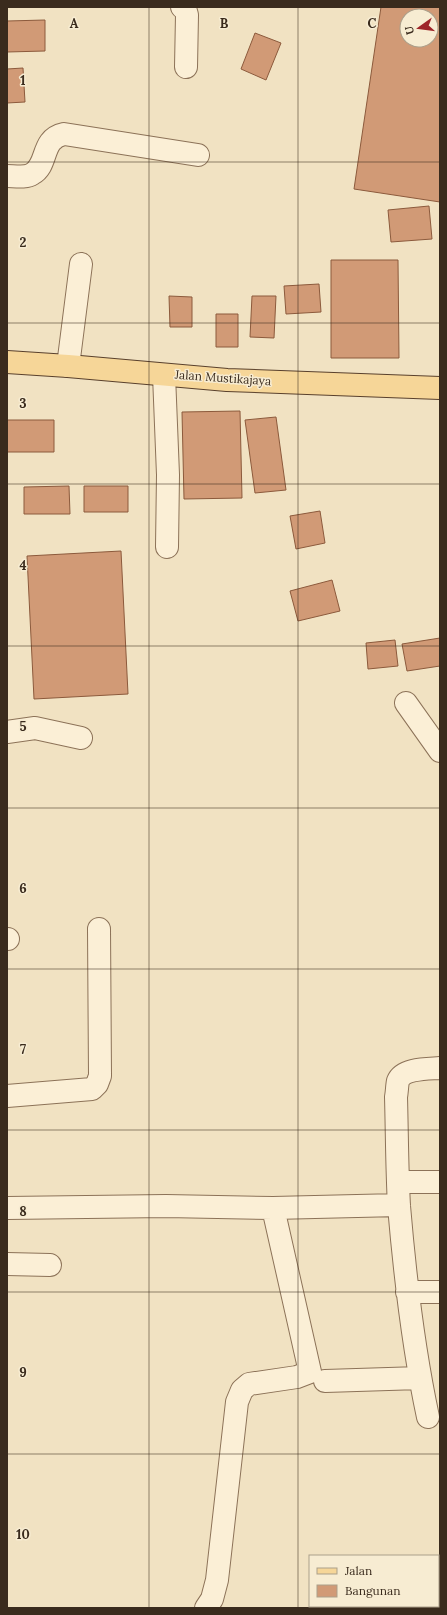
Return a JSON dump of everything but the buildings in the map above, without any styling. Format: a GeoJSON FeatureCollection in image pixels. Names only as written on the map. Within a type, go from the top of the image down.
{"type":"FeatureCollection","features":[{"type":"Feature","properties":{"kind":"main road","name":"Jalan Mustikajaya"},"geometry":{"type":"LineString","coordinates":[[7,362],[227,380],[440,388]]}},
{"type":"Feature","properties":{"kind":"street"},"geometry":{"type":"LineString","coordinates":[[182,7],[185,8],[187,15],[186,66]]}},
{"type":"Feature","properties":{"kind":"street"},"geometry":{"type":"LineString","coordinates":[[7,176],[32,175],[38,169],[51,140],[64,134],[198,155]]}},
{"type":"Feature","properties":{"kind":"street"},"geometry":{"type":"LineString","coordinates":[[68,366],[81,264]]}},
{"type":"Feature","properties":{"kind":"street"},"geometry":{"type":"LineString","coordinates":[[164,375],[168,475],[167,547]]}},
{"type":"Feature","properties":{"kind":"street"},"geometry":{"type":"LineString","coordinates":[[406,703],[440,751]]}},
{"type":"Feature","properties":{"kind":"street"},"geometry":{"type":"LineString","coordinates":[[7,732],[35,728],[81,738]]}},
{"type":"Feature","properties":{"kind":"street"},"geometry":{"type":"LineString","coordinates":[[7,1096],[92,1089],[97,1084],[100,1076],[99,928]]}},
{"type":"Feature","properties":{"kind":"street"},"geometry":{"type":"LineString","coordinates":[[428,1417],[420,1378],[407,1292],[399,1205],[396,1097],[399,1079],[404,1074],[414,1070],[440,1068]]}},
{"type":"Feature","properties":{"kind":"street"},"geometry":{"type":"LineString","coordinates":[[399,1182],[440,1182]]}},
{"type":"Feature","properties":{"kind":"street"},"geometry":{"type":"LineString","coordinates":[[7,1208],[166,1206],[273,1208],[399,1205]]}},
{"type":"Feature","properties":{"kind":"street"},"geometry":{"type":"LineString","coordinates":[[206,1608],[212,1599],[217,1580],[237,1402],[242,1390],[249,1384],[297,1377],[310,1372],[273,1208]]}},
{"type":"Feature","properties":{"kind":"street"},"geometry":{"type":"LineString","coordinates":[[7,1264],[50,1265]]}},
{"type":"Feature","properties":{"kind":"street"},"geometry":{"type":"LineString","coordinates":[[407,1292],[440,1292]]}},
{"type":"Feature","properties":{"kind":"street"},"geometry":{"type":"LineString","coordinates":[[325,1381],[420,1378]]}}]}
